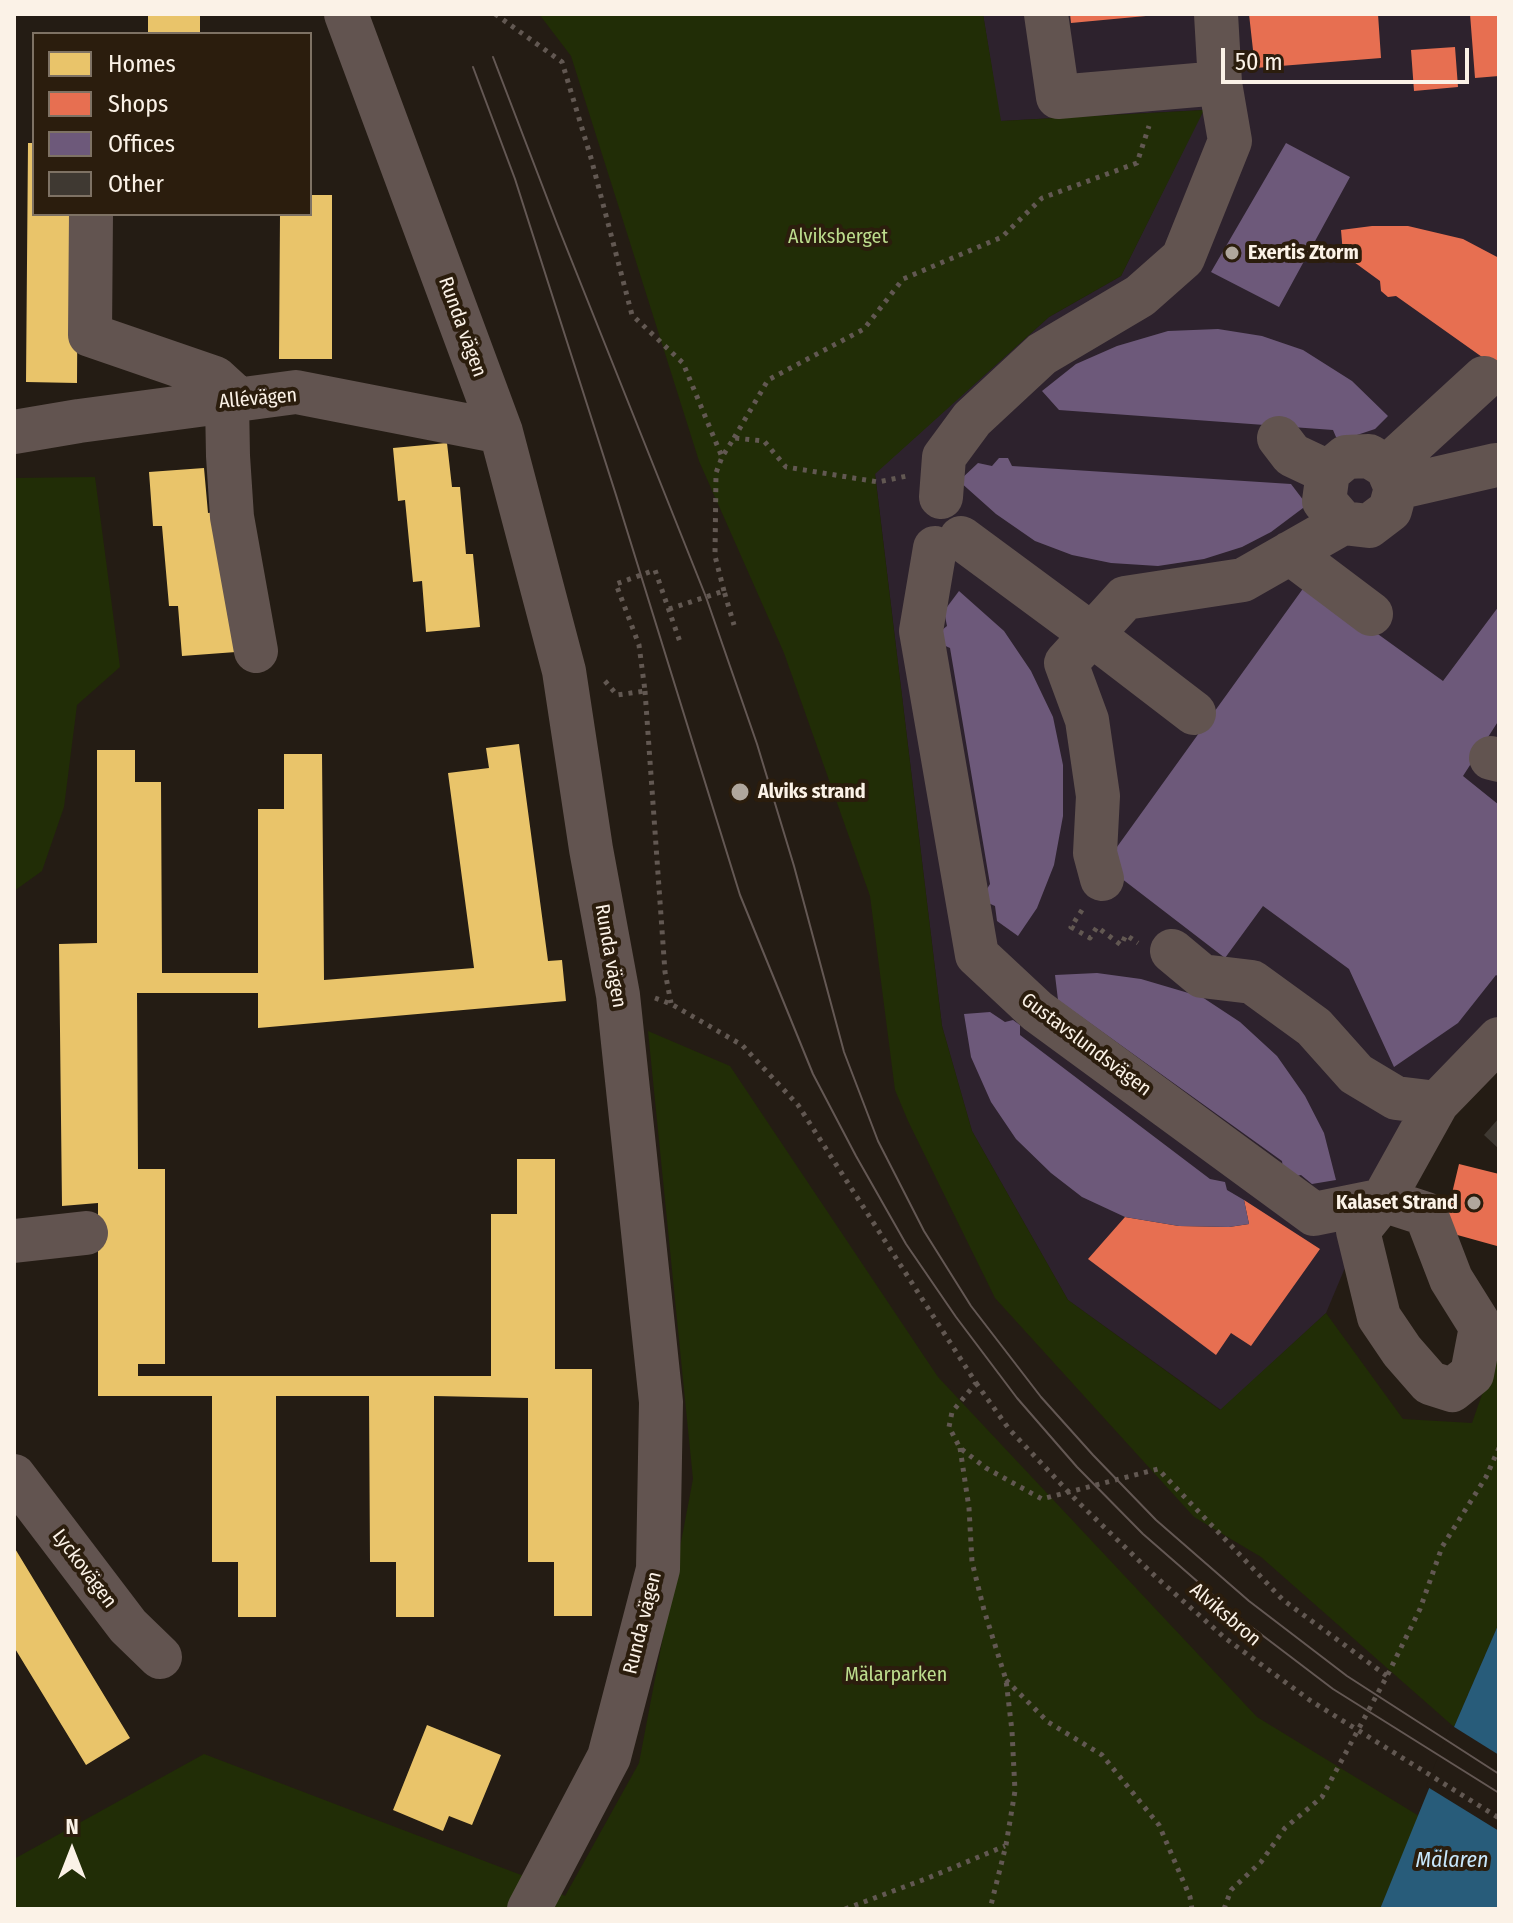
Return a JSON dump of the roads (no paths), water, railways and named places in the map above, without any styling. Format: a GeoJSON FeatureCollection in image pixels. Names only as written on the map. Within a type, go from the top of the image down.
{"type":"FeatureCollection","features":[{"type":"Feature","properties":{"kind":"street","name":"Runda vägen"},"geometry":{"type":"LineString","coordinates":[[346,14],[501,432],[564,671],[591,849],[618,995],[661,1402],[658,1569],[609,1757],[529,1909]]}},
{"type":"Feature","properties":{"kind":"street"},"geometry":{"type":"LineString","coordinates":[[1046,14],[1058,97],[1220,83]]}},
{"type":"Feature","properties":{"kind":"street"},"geometry":{"type":"LineString","coordinates":[[1194,713],[1091,634],[948,543],[920,539],[914,520],[923,503],[941,497],[944,457],[972,419],[1042,354],[1140,296],[1183,258],[1230,141],[1220,83],[1216,14]]}},
{"type":"Feature","properties":{"kind":"street"},"geometry":{"type":"LineString","coordinates":[[91,216],[90,335],[215,378],[233,400],[228,456],[232,517],[256,651]]}},
{"type":"Feature","properties":{"kind":"street"},"geometry":{"type":"LineString","coordinates":[[1102,879],[1095,853],[1098,796],[1087,720],[1066,663],[1125,598],[1243,580],[1343,523],[1369,526],[1390,510],[1391,478],[1484,378]]}},
{"type":"Feature","properties":{"kind":"street","name":"Allévägen"},"geometry":{"type":"LineString","coordinates":[[14,432],[296,392],[501,432]]}},
{"type":"Feature","properties":{"kind":"street"},"geometry":{"type":"LineString","coordinates":[[1279,438],[1292,455],[1328,472]]}},
{"type":"Feature","properties":{"kind":"street"},"geometry":{"type":"LineString","coordinates":[[1343,523],[1324,501],[1328,472],[1346,457],[1369,456],[1391,478]]}},
{"type":"Feature","properties":{"kind":"street"},"geometry":{"type":"LineString","coordinates":[[1391,478],[1496,465]]}},
{"type":"Feature","properties":{"kind":"street","name":"Gustavslundsvägen"},"geometry":{"type":"LineString","coordinates":[[948,543],[921,631],[977,955],[1037,1011],[1314,1214],[1383,1200],[1437,1103],[1499,1039]]}},
{"type":"Feature","properties":{"kind":"street"},"geometry":{"type":"LineString","coordinates":[[1290,553],[1371,614]]}},
{"type":"Feature","properties":{"kind":"street"},"geometry":{"type":"LineString","coordinates":[[1155,947],[1202,976],[1252,982],[1314,1027],[1356,1074],[1396,1098],[1437,1103]]}},
{"type":"Feature","properties":{"kind":"street"},"geometry":{"type":"LineString","coordinates":[[14,1241],[86,1233]]}},
{"type":"Feature","properties":{"kind":"street","name":"Lyckovägen"},"geometry":{"type":"LineString","coordinates":[[14,1476],[128,1626],[160,1657]]}},
{"type":"Feature","properties":{"kind":"water","name":"Mälaren"},"geometry":{"type":"Polygon","coordinates":[[[1499,1623],[1499,1909],[1380,1909],[1454,1727],[1499,1623]]]}},
{"type":"Feature","properties":{"kind":"tram line"},"geometry":{"type":"LineString","coordinates":[[493,57],[706,597],[757,744],[794,866],[844,1052],[878,1141],[924,1231],[971,1306],[1041,1397],[1156,1520],[1249,1601],[1347,1676],[1499,1774]]}},
{"type":"Feature","properties":{"kind":"tram line"},"geometry":{"type":"LineString","coordinates":[[473,67],[515,179],[740,895],[813,1074],[906,1244],[1017,1398],[1077,1467],[1143,1534],[1237,1616],[1333,1689],[1499,1793]]}},
{"type":"Feature","properties":{"kind":"place","name":"Exertis Ztorm"},"geometry":{"type":"Point","coordinates":[1232,253]}},
{"type":"Feature","properties":{"kind":"place","name":"Alviks strand"},"geometry":{"type":"Point","coordinates":[740,792]}},
{"type":"Feature","properties":{"kind":"place","name":"Kalaset Strand"},"geometry":{"type":"Point","coordinates":[1474,1203]}},
{"type":"Feature","properties":{"kind":"park label","name":"Alviksberget"},"geometry":{"type":"Point","coordinates":[838,237]}},
{"type":"Feature","properties":{"kind":"park label","name":"Mälarparken"},"geometry":{"type":"Point","coordinates":[896,1675]}}]}
